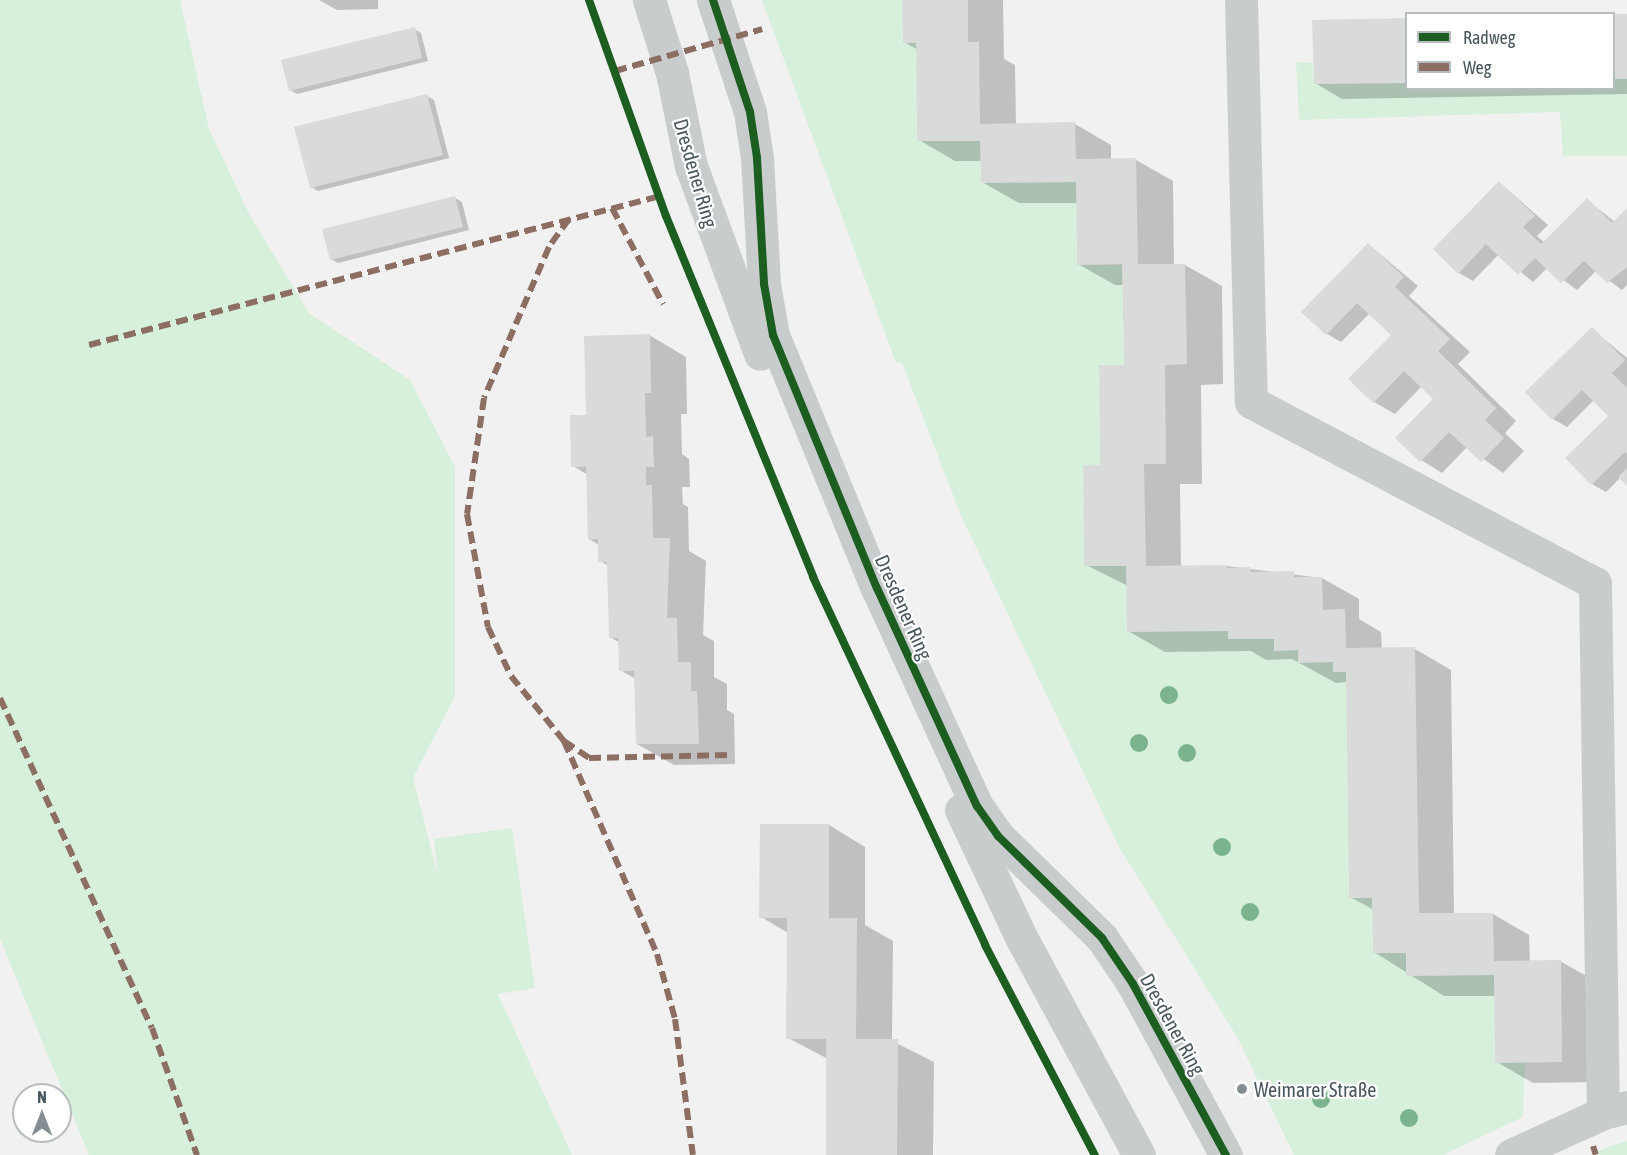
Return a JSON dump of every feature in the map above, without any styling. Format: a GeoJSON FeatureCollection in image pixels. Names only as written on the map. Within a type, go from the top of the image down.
{"type":"FeatureCollection","features":[{"type":"Feature","properties":{"kind":"street","name":"Dresdener Ring"},"geometry":{"type":"LineString","coordinates":[[649,0],[672,73],[691,166],[719,247],[827,515],[1021,937],[1139,1155]]}},
{"type":"Feature","properties":{"kind":"street","name":"Dresdener Ring"},"geometry":{"type":"LineString","coordinates":[[713,0],[750,112],[757,158],[764,284],[773,335],[882,598],[977,806],[1014,853],[1102,938],[1133,984],[1226,1155]]}},
{"type":"Feature","properties":{"kind":"street"},"geometry":{"type":"LineString","coordinates":[[1241,0],[1251,402],[1595,583],[1615,1110],[1511,1155]]}},
{"type":"Feature","properties":{"kind":"green space"},"geometry":{"type":"Polygon","coordinates":[[[0,0],[180,0],[209,129],[249,214],[309,313],[410,380],[455,467],[455,696],[413,778],[438,876],[434,839],[512,828],[535,988],[498,994],[572,1155],[89,1155],[72,1114],[72,1083],[59,1083],[0,939],[0,0]]]}},
{"type":"Feature","properties":{"kind":"green space"},"geometry":{"type":"Polygon","coordinates":[[[762,0],[902,0],[903,43],[916,43],[917,141],[980,141],[981,183],[1076,182],[1077,265],[1122,265],[1124,365],[1099,366],[1100,465],[1083,465],[1084,566],[1126,566],[1228,631],[1228,639],[1274,639],[1274,651],[1298,650],[1299,662],[1333,662],[1333,672],[1346,672],[1349,898],[1372,898],[1373,953],[1406,953],[1406,976],[1494,975],[1495,1063],[1525,1062],[1523,1117],[1443,1155],[1294,1155],[1237,1037],[1119,847],[962,518],[902,363],[896,363],[762,0]]]}},
{"type":"Feature","properties":{"kind":"green space"},"geometry":{"type":"Polygon","coordinates":[[[1296,62],[1313,63],[1314,84],[1405,83],[1405,90],[1615,90],[1615,79],[1627,79],[1627,156],[1563,156],[1560,112],[1299,120],[1296,62]]]}},
{"type":"Feature","properties":{"kind":"green space"},"geometry":{"type":"Polygon","coordinates":[[[1627,1141],[1627,1155],[1590,1155],[1608,1147],[1627,1141]]]}},
{"type":"Feature","properties":{"kind":"building"},"geometry":{"type":"Polygon","coordinates":[[[902,0],[968,0],[968,42],[979,42],[980,124],[1075,122],[1076,159],[1136,158],[1138,264],[1185,264],[1187,364],[1165,365],[1166,464],[1144,464],[1146,566],[1227,565],[1227,568],[1250,567],[1250,572],[1294,571],[1294,577],[1322,577],[1323,610],[1345,609],[1346,648],[1415,647],[1419,913],[1493,913],[1494,961],[1561,960],[1562,1062],[1495,1063],[1494,975],[1406,976],[1406,953],[1373,953],[1372,898],[1349,898],[1346,672],[1333,672],[1333,662],[1298,663],[1298,650],[1274,651],[1274,639],[1228,639],[1228,631],[1127,632],[1126,566],[1084,566],[1083,465],[1100,465],[1099,365],[1124,365],[1122,264],[1077,265],[1076,182],[981,183],[980,141],[917,141],[916,43],[903,43],[902,0]]]}},
{"type":"Feature","properties":{"kind":"building"},"geometry":{"type":"Polygon","coordinates":[[[1615,14],[1627,14],[1627,79],[1615,79],[1615,14]]]}},
{"type":"Feature","properties":{"kind":"building"},"geometry":{"type":"Polygon","coordinates":[[[1405,18],[1405,83],[1314,84],[1312,20],[1405,18]]]}},
{"type":"Feature","properties":{"kind":"building"},"geometry":{"type":"Polygon","coordinates":[[[415,27],[422,58],[289,91],[281,60],[415,27]]]}},
{"type":"Feature","properties":{"kind":"building"},"geometry":{"type":"Polygon","coordinates":[[[427,94],[443,155],[310,188],[294,127],[427,94]]]}},
{"type":"Feature","properties":{"kind":"building"},"geometry":{"type":"Polygon","coordinates":[[[1499,181],[1535,216],[1523,227],[1541,244],[1587,198],[1612,223],[1627,208],[1627,267],[1607,283],[1584,261],[1561,283],[1535,258],[1518,275],[1486,244],[1458,274],[1433,249],[1499,181]]]}},
{"type":"Feature","properties":{"kind":"building"},"geometry":{"type":"Polygon","coordinates":[[[455,196],[463,227],[330,260],[322,229],[455,196]]]}},
{"type":"Feature","properties":{"kind":"building"},"geometry":{"type":"Polygon","coordinates":[[[1368,243],[1404,277],[1395,287],[1450,339],[1438,351],[1496,408],[1485,420],[1504,438],[1481,462],[1449,432],[1420,462],[1395,438],[1433,399],[1404,371],[1373,403],[1348,379],[1391,335],[1357,303],[1326,335],[1301,312],[1368,243]]]}},
{"type":"Feature","properties":{"kind":"building"},"geometry":{"type":"Polygon","coordinates":[[[1592,327],[1625,360],[1612,373],[1627,388],[1627,454],[1625,452],[1591,485],[1565,458],[1608,416],[1582,390],[1552,420],[1525,392],[1592,327]]]}},
{"type":"Feature","properties":{"kind":"building"},"geometry":{"type":"Polygon","coordinates":[[[650,334],[651,393],[645,393],[646,437],[653,436],[654,467],[646,467],[646,485],[652,485],[653,538],[670,538],[667,618],[677,618],[678,662],[691,662],[691,691],[697,691],[699,744],[636,744],[634,671],[619,671],[618,638],[609,638],[607,562],[598,562],[598,539],[588,540],[586,467],[571,467],[570,415],[586,415],[584,336],[650,334]]]}},
{"type":"Feature","properties":{"kind":"building"},"geometry":{"type":"Polygon","coordinates":[[[1627,468],[1627,486],[1618,477],[1627,468]]]}},
{"type":"Feature","properties":{"kind":"building"},"geometry":{"type":"Polygon","coordinates":[[[760,824],[829,824],[829,918],[857,918],[856,1039],[898,1039],[897,1155],[826,1155],[826,1039],[786,1039],[787,918],[759,918],[760,824]]]}},
{"type":"Feature","properties":{"kind":"marked path"},"geometry":{"type":"LineString","coordinates":[[615,71],[762,29]]}},
{"type":"Feature","properties":{"kind":"marked path"},"geometry":{"type":"LineString","coordinates":[[89,345],[660,196]]}},
{"type":"Feature","properties":{"kind":"marked path"},"geometry":{"type":"LineString","coordinates":[[612,208],[663,304]]}},
{"type":"Feature","properties":{"kind":"marked path"},"geometry":{"type":"LineString","coordinates":[[569,219],[549,247],[484,398],[467,514],[488,627],[511,676],[564,741],[657,954],[675,1019],[693,1155]]}},
{"type":"Feature","properties":{"kind":"marked path"},"geometry":{"type":"LineString","coordinates":[[0,698],[152,1028],[197,1155]]}},
{"type":"Feature","properties":{"kind":"marked path"},"geometry":{"type":"LineString","coordinates":[[564,741],[589,758],[730,755]]}},
{"type":"Feature","properties":{"kind":"marked path"},"geometry":{"type":"LineString","coordinates":[[1593,1146],[1596,1155]]}},
{"type":"Feature","properties":{"kind":"cycle path"},"geometry":{"type":"LineString","coordinates":[[589,0],[666,216],[813,577],[985,945],[1095,1155]]}},
{"type":"Feature","properties":{"kind":"cycle path"},"geometry":{"type":"LineString","coordinates":[[713,0],[750,112],[757,158],[764,284],[773,335],[877,588],[977,806],[998,836],[1102,938],[1133,984],[1226,1155]]}},
{"type":"Feature","properties":{"kind":"place","name":"Weimarer Straße"},"geometry":{"type":"Point","coordinates":[1242,1089]}}]}
